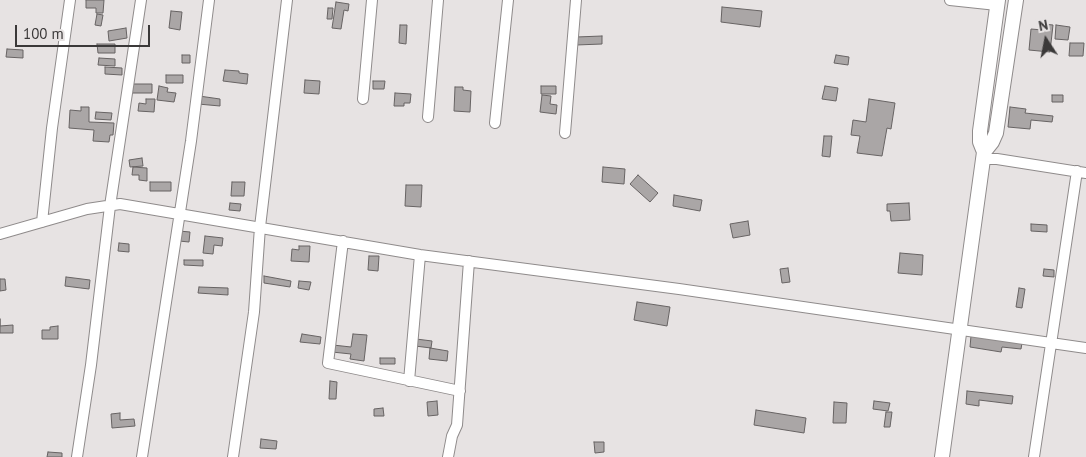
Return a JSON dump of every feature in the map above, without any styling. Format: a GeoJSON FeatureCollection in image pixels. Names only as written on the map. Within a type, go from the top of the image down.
{"type":"FeatureCollection","features":[{"type":"Feature","properties":{"kind":"main road"},"geometry":{"type":"LineString","coordinates":[[983,155],[996,133],[1016,0]]}},
{"type":"Feature","properties":{"kind":"main road"},"geometry":{"type":"LineString","coordinates":[[942,457],[983,155],[980,132],[997,3]]}},
{"type":"Feature","properties":{"kind":"street"},"geometry":{"type":"LineString","coordinates":[[42,222],[52,128],[70,0]]}},
{"type":"Feature","properties":{"kind":"street"},"geometry":{"type":"LineString","coordinates":[[77,457],[91,364],[110,206],[141,0]]}},
{"type":"Feature","properties":{"kind":"street"},"geometry":{"type":"LineString","coordinates":[[142,457],[190,141],[209,0]]}},
{"type":"Feature","properties":{"kind":"street"},"geometry":{"type":"LineString","coordinates":[[233,457],[254,312],[260,227],[287,0]]}},
{"type":"Feature","properties":{"kind":"street"},"geometry":{"type":"LineString","coordinates":[[363,99],[372,0]]}},
{"type":"Feature","properties":{"kind":"street"},"geometry":{"type":"LineString","coordinates":[[428,117],[438,0]]}},
{"type":"Feature","properties":{"kind":"street"},"geometry":{"type":"LineString","coordinates":[[496,123],[508,0]]}},
{"type":"Feature","properties":{"kind":"street"},"geometry":{"type":"LineString","coordinates":[[565,133],[576,0]]}},
{"type":"Feature","properties":{"kind":"street"},"geometry":{"type":"LineString","coordinates":[[950,0],[997,3]]}},
{"type":"Feature","properties":{"kind":"street"},"geometry":{"type":"LineString","coordinates":[[983,155],[997,159],[1082,172],[1051,342],[1034,457]]}},
{"type":"Feature","properties":{"kind":"street"},"geometry":{"type":"LineString","coordinates":[[0,234],[87,209],[120,204],[420,255],[1086,348]]}},
{"type":"Feature","properties":{"kind":"street"},"geometry":{"type":"LineString","coordinates":[[343,241],[328,363],[460,391]]}},
{"type":"Feature","properties":{"kind":"street"},"geometry":{"type":"LineString","coordinates":[[409,381],[420,255]]}},
{"type":"Feature","properties":{"kind":"street"},"geometry":{"type":"LineString","coordinates":[[448,457],[452,436],[457,425],[469,261]]}},
{"type":"Feature","properties":{"kind":"building"},"geometry":{"type":"Polygon","coordinates":[[[86,0],[104,0],[103,13],[96,13],[96,8],[86,8],[86,0]]]}},
{"type":"Feature","properties":{"kind":"building"},"geometry":{"type":"Polygon","coordinates":[[[336,2],[349,4],[348,11],[344,10],[341,29],[332,28],[336,2]]]}},
{"type":"Feature","properties":{"kind":"building"},"geometry":{"type":"Polygon","coordinates":[[[722,7],[762,11],[760,27],[721,22],[722,7]]]}},
{"type":"Feature","properties":{"kind":"building"},"geometry":{"type":"Polygon","coordinates":[[[328,8],[333,8],[332,19],[327,19],[328,8]]]}},
{"type":"Feature","properties":{"kind":"building"},"geometry":{"type":"Polygon","coordinates":[[[171,11],[182,12],[180,30],[169,28],[171,11]]]}},
{"type":"Feature","properties":{"kind":"building"},"geometry":{"type":"Polygon","coordinates":[[[97,14],[103,15],[101,26],[95,25],[97,14]]]}},
{"type":"Feature","properties":{"kind":"building"},"geometry":{"type":"Polygon","coordinates":[[[1043,24],[1053,25],[1050,52],[1029,50],[1031,29],[1043,30],[1043,24]]]}},
{"type":"Feature","properties":{"kind":"building"},"geometry":{"type":"Polygon","coordinates":[[[400,25],[407,25],[406,44],[399,43],[400,25]]]}},
{"type":"Feature","properties":{"kind":"building"},"geometry":{"type":"Polygon","coordinates":[[[1056,25],[1070,27],[1068,40],[1055,39],[1056,25]]]}},
{"type":"Feature","properties":{"kind":"building"},"geometry":{"type":"Polygon","coordinates":[[[126,28],[127,38],[109,41],[108,31],[126,28]]]}},
{"type":"Feature","properties":{"kind":"building"},"geometry":{"type":"Polygon","coordinates":[[[602,36],[602,44],[576,45],[576,37],[602,36]]]}},
{"type":"Feature","properties":{"kind":"building"},"geometry":{"type":"Polygon","coordinates":[[[1070,43],[1084,43],[1083,56],[1069,56],[1070,43]]]}},
{"type":"Feature","properties":{"kind":"building"},"geometry":{"type":"Polygon","coordinates":[[[97,44],[115,44],[115,53],[98,53],[97,44]]]}},
{"type":"Feature","properties":{"kind":"building"},"geometry":{"type":"Polygon","coordinates":[[[7,49],[23,50],[23,58],[6,57],[7,49]]]}},
{"type":"Feature","properties":{"kind":"building"},"geometry":{"type":"Polygon","coordinates":[[[182,55],[190,55],[190,63],[182,63],[182,55]]]}},
{"type":"Feature","properties":{"kind":"building"},"geometry":{"type":"Polygon","coordinates":[[[836,55],[849,57],[848,65],[834,63],[836,55]]]}},
{"type":"Feature","properties":{"kind":"building"},"geometry":{"type":"Polygon","coordinates":[[[99,58],[115,59],[115,66],[98,65],[99,58]]]}},
{"type":"Feature","properties":{"kind":"building"},"geometry":{"type":"Polygon","coordinates":[[[105,67],[122,68],[122,75],[105,74],[105,67]]]}},
{"type":"Feature","properties":{"kind":"building"},"geometry":{"type":"Polygon","coordinates":[[[225,70],[248,74],[247,84],[223,81],[225,70]]]}},
{"type":"Feature","properties":{"kind":"building"},"geometry":{"type":"Polygon","coordinates":[[[166,75],[183,75],[183,83],[166,83],[166,75]]]}},
{"type":"Feature","properties":{"kind":"building"},"geometry":{"type":"Polygon","coordinates":[[[305,80],[320,81],[319,94],[304,93],[305,80]]]}},
{"type":"Feature","properties":{"kind":"building"},"geometry":{"type":"Polygon","coordinates":[[[373,81],[385,81],[384,89],[373,89],[373,81]]]}},
{"type":"Feature","properties":{"kind":"building"},"geometry":{"type":"Polygon","coordinates":[[[132,84],[152,84],[152,93],[132,93],[132,84]]]}},
{"type":"Feature","properties":{"kind":"building"},"geometry":{"type":"Polygon","coordinates":[[[159,86],[168,88],[167,92],[176,93],[174,102],[157,100],[159,86]]]}},
{"type":"Feature","properties":{"kind":"building"},"geometry":{"type":"Polygon","coordinates":[[[541,86],[556,86],[556,94],[541,94],[541,86]]]}},
{"type":"Feature","properties":{"kind":"building"},"geometry":{"type":"Polygon","coordinates":[[[825,86],[838,88],[836,101],[822,99],[825,86]]]}},
{"type":"Feature","properties":{"kind":"building"},"geometry":{"type":"Polygon","coordinates":[[[455,87],[463,87],[463,90],[471,91],[470,112],[454,111],[455,87]]]}},
{"type":"Feature","properties":{"kind":"building"},"geometry":{"type":"Polygon","coordinates":[[[395,93],[411,94],[410,103],[404,103],[404,106],[394,106],[395,93]]]}},
{"type":"Feature","properties":{"kind":"building"},"geometry":{"type":"Polygon","coordinates":[[[542,95],[551,96],[550,104],[557,105],[556,114],[540,112],[542,95]]]}},
{"type":"Feature","properties":{"kind":"building"},"geometry":{"type":"Polygon","coordinates":[[[1052,95],[1063,95],[1063,102],[1052,102],[1052,95]]]}},
{"type":"Feature","properties":{"kind":"building"},"geometry":{"type":"Polygon","coordinates":[[[199,96],[220,99],[220,106],[198,104],[199,96]]]}},
{"type":"Feature","properties":{"kind":"building"},"geometry":{"type":"Polygon","coordinates":[[[146,99],[155,99],[154,112],[138,111],[139,103],[146,104],[146,99]]]}},
{"type":"Feature","properties":{"kind":"building"},"geometry":{"type":"Polygon","coordinates":[[[869,99],[895,103],[891,129],[887,128],[882,156],[857,153],[860,136],[851,135],[853,120],[866,122],[869,99]]]}},
{"type":"Feature","properties":{"kind":"building"},"geometry":{"type":"Polygon","coordinates":[[[81,107],[89,107],[89,122],[114,123],[113,135],[110,135],[109,142],[93,141],[94,130],[69,128],[70,110],[81,111],[81,107]]]}},
{"type":"Feature","properties":{"kind":"building"},"geometry":{"type":"Polygon","coordinates":[[[1010,107],[1026,109],[1025,113],[1053,116],[1052,122],[1031,120],[1030,129],[1008,127],[1010,107]]]}},
{"type":"Feature","properties":{"kind":"building"},"geometry":{"type":"Polygon","coordinates":[[[96,112],[112,113],[111,120],[95,119],[96,112]]]}},
{"type":"Feature","properties":{"kind":"building"},"geometry":{"type":"Polygon","coordinates":[[[824,136],[832,136],[830,157],[822,156],[824,136]]]}},
{"type":"Feature","properties":{"kind":"building"},"geometry":{"type":"Polygon","coordinates":[[[142,158],[143,166],[130,167],[129,160],[142,158]]]}},
{"type":"Feature","properties":{"kind":"building"},"geometry":{"type":"Polygon","coordinates":[[[133,167],[147,168],[147,181],[139,180],[139,175],[132,175],[133,167]]]}},
{"type":"Feature","properties":{"kind":"building"},"geometry":{"type":"Polygon","coordinates":[[[603,167],[625,169],[624,184],[602,182],[603,167]]]}},
{"type":"Feature","properties":{"kind":"building"},"geometry":{"type":"Polygon","coordinates":[[[638,175],[658,193],[650,202],[630,184],[638,175]]]}},
{"type":"Feature","properties":{"kind":"building"},"geometry":{"type":"Polygon","coordinates":[[[150,182],[171,182],[171,191],[150,191],[150,182]]]}},
{"type":"Feature","properties":{"kind":"building"},"geometry":{"type":"Polygon","coordinates":[[[232,182],[245,182],[244,196],[231,196],[232,182]]]}},
{"type":"Feature","properties":{"kind":"building"},"geometry":{"type":"Polygon","coordinates":[[[406,185],[422,185],[421,207],[405,206],[406,185]]]}},
{"type":"Feature","properties":{"kind":"building"},"geometry":{"type":"Polygon","coordinates":[[[674,195],[702,200],[700,211],[673,206],[674,195]]]}},
{"type":"Feature","properties":{"kind":"building"},"geometry":{"type":"Polygon","coordinates":[[[230,203],[241,204],[240,211],[229,210],[230,203]]]}},
{"type":"Feature","properties":{"kind":"building"},"geometry":{"type":"Polygon","coordinates":[[[909,203],[910,220],[891,221],[890,211],[887,211],[887,204],[909,203]]]}},
{"type":"Feature","properties":{"kind":"building"},"geometry":{"type":"Polygon","coordinates":[[[748,221],[750,235],[733,238],[730,224],[748,221]]]}},
{"type":"Feature","properties":{"kind":"building"},"geometry":{"type":"Polygon","coordinates":[[[1031,224],[1047,225],[1047,232],[1031,231],[1031,224]]]}},
{"type":"Feature","properties":{"kind":"building"},"geometry":{"type":"Polygon","coordinates":[[[179,231],[190,232],[189,242],[179,241],[179,231]]]}},
{"type":"Feature","properties":{"kind":"building"},"geometry":{"type":"Polygon","coordinates":[[[205,236],[223,238],[222,246],[214,245],[213,254],[203,253],[205,236]]]}},
{"type":"Feature","properties":{"kind":"building"},"geometry":{"type":"Polygon","coordinates":[[[119,243],[129,244],[129,252],[118,251],[119,243]]]}},
{"type":"Feature","properties":{"kind":"building"},"geometry":{"type":"Polygon","coordinates":[[[299,246],[310,246],[309,262],[291,261],[292,249],[299,250],[299,246]]]}},
{"type":"Feature","properties":{"kind":"building"},"geometry":{"type":"Polygon","coordinates":[[[900,253],[923,255],[922,275],[898,273],[900,253]]]}},
{"type":"Feature","properties":{"kind":"building"},"geometry":{"type":"Polygon","coordinates":[[[369,256],[379,256],[378,271],[368,270],[369,256]]]}},
{"type":"Feature","properties":{"kind":"building"},"geometry":{"type":"Polygon","coordinates":[[[184,260],[203,260],[203,266],[184,265],[184,260]]]}},
{"type":"Feature","properties":{"kind":"building"},"geometry":{"type":"Polygon","coordinates":[[[788,268],[790,282],[782,283],[780,269],[788,268]]]}},
{"type":"Feature","properties":{"kind":"building"},"geometry":{"type":"Polygon","coordinates":[[[1044,269],[1054,270],[1054,277],[1043,276],[1044,269]]]}},
{"type":"Feature","properties":{"kind":"building"},"geometry":{"type":"Polygon","coordinates":[[[264,276],[291,281],[290,287],[264,283],[264,276]]]}},
{"type":"Feature","properties":{"kind":"building"},"geometry":{"type":"Polygon","coordinates":[[[66,277],[90,280],[89,289],[65,286],[66,277]]]}},
{"type":"Feature","properties":{"kind":"building"},"geometry":{"type":"Polygon","coordinates":[[[0,279],[5,279],[6,290],[0,291],[0,279]]]}},
{"type":"Feature","properties":{"kind":"building"},"geometry":{"type":"Polygon","coordinates":[[[299,281],[311,282],[309,290],[298,288],[299,281]]]}},
{"type":"Feature","properties":{"kind":"building"},"geometry":{"type":"Polygon","coordinates":[[[199,287],[228,288],[228,295],[198,293],[199,287]]]}},
{"type":"Feature","properties":{"kind":"building"},"geometry":{"type":"Polygon","coordinates":[[[1019,288],[1025,289],[1022,308],[1016,307],[1019,288]]]}},
{"type":"Feature","properties":{"kind":"building"},"geometry":{"type":"Polygon","coordinates":[[[637,302],[670,307],[667,326],[634,320],[637,302]]]}},
{"type":"Feature","properties":{"kind":"building"},"geometry":{"type":"Polygon","coordinates":[[[13,325],[13,333],[0,333],[0,326],[13,325]]]}},
{"type":"Feature","properties":{"kind":"building"},"geometry":{"type":"Polygon","coordinates":[[[58,326],[58,339],[42,339],[42,330],[50,330],[50,327],[58,326]]]}},
{"type":"Feature","properties":{"kind":"building"},"geometry":{"type":"Polygon","coordinates":[[[302,334],[321,337],[320,344],[300,342],[302,334]]]}},
{"type":"Feature","properties":{"kind":"building"},"geometry":{"type":"Polygon","coordinates":[[[353,334],[367,335],[364,361],[350,359],[351,354],[332,352],[333,345],[351,347],[353,334]]]}},
{"type":"Feature","properties":{"kind":"building"},"geometry":{"type":"Polygon","coordinates":[[[971,336],[1022,343],[1021,349],[1002,347],[1001,352],[970,347],[971,336]]]}},
{"type":"Feature","properties":{"kind":"building"},"geometry":{"type":"Polygon","coordinates":[[[416,339],[432,341],[431,348],[415,346],[416,339]]]}},
{"type":"Feature","properties":{"kind":"building"},"geometry":{"type":"Polygon","coordinates":[[[430,348],[448,351],[447,361],[429,359],[430,348]]]}},
{"type":"Feature","properties":{"kind":"building"},"geometry":{"type":"Polygon","coordinates":[[[380,358],[395,358],[395,364],[380,364],[380,358]]]}},
{"type":"Feature","properties":{"kind":"building"},"geometry":{"type":"Polygon","coordinates":[[[330,381],[337,382],[336,399],[329,399],[330,381]]]}},
{"type":"Feature","properties":{"kind":"building"},"geometry":{"type":"Polygon","coordinates":[[[967,391],[1013,396],[1012,404],[979,400],[979,406],[966,404],[967,391]]]}},
{"type":"Feature","properties":{"kind":"building"},"geometry":{"type":"Polygon","coordinates":[[[437,401],[438,415],[428,416],[427,402],[437,401]]]}},
{"type":"Feature","properties":{"kind":"building"},"geometry":{"type":"Polygon","coordinates":[[[874,401],[890,403],[888,411],[873,409],[874,401]]]}},
{"type":"Feature","properties":{"kind":"building"},"geometry":{"type":"Polygon","coordinates":[[[834,402],[847,403],[846,423],[833,423],[834,402]]]}},
{"type":"Feature","properties":{"kind":"building"},"geometry":{"type":"Polygon","coordinates":[[[383,408],[384,416],[374,416],[374,409],[383,408]]]}},
{"type":"Feature","properties":{"kind":"building"},"geometry":{"type":"Polygon","coordinates":[[[756,410],[806,418],[804,433],[754,425],[756,410]]]}},
{"type":"Feature","properties":{"kind":"building"},"geometry":{"type":"Polygon","coordinates":[[[886,412],[892,412],[890,427],[884,427],[886,412]]]}},
{"type":"Feature","properties":{"kind":"building"},"geometry":{"type":"Polygon","coordinates":[[[120,413],[120,420],[134,419],[135,426],[112,428],[111,414],[120,413]]]}},
{"type":"Feature","properties":{"kind":"building"},"geometry":{"type":"Polygon","coordinates":[[[261,439],[277,441],[276,449],[260,448],[261,439]]]}},
{"type":"Feature","properties":{"kind":"building"},"geometry":{"type":"Polygon","coordinates":[[[594,442],[604,442],[604,452],[595,453],[594,442]]]}},
{"type":"Feature","properties":{"kind":"building"},"geometry":{"type":"Polygon","coordinates":[[[48,452],[62,453],[62,457],[47,457],[48,452]]]}}]}
